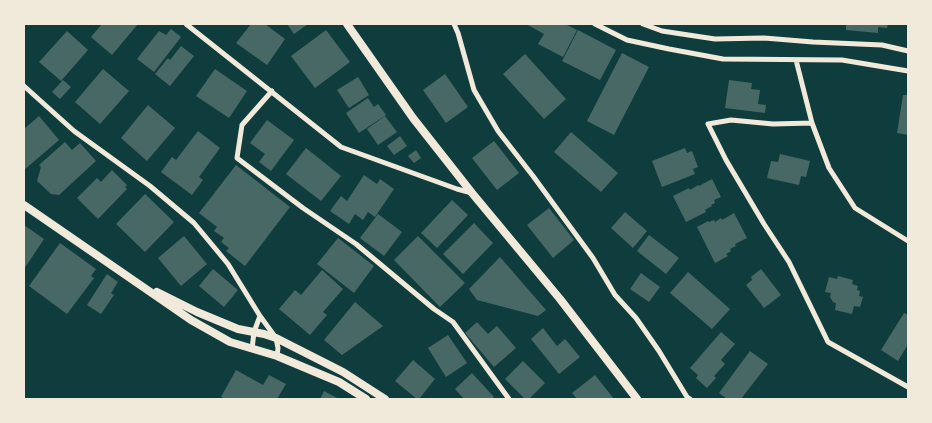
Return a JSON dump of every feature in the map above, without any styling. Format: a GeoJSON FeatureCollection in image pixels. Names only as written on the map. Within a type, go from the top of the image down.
{"type":"FeatureCollection","features":[{"type":"Feature","properties":{"kind":"main road"},"geometry":{"type":"LineString","coordinates":[[348,24],[413,118],[472,193],[560,298],[637,399]]}},
{"type":"Feature","properties":{"kind":"main road"},"geometry":{"type":"LineString","coordinates":[[24,206],[191,320],[230,342],[277,356],[339,382],[366,399]]}},
{"type":"Feature","properties":{"kind":"main road"},"geometry":{"type":"LineString","coordinates":[[130,279],[197,312],[238,329],[276,338],[343,372],[385,399]]}},
{"type":"Feature","properties":{"kind":"street"},"geometry":{"type":"LineString","coordinates":[[186,24],[341,147],[456,189],[472,193]]}},
{"type":"Feature","properties":{"kind":"street"},"geometry":{"type":"LineString","coordinates":[[454,24],[474,90],[498,131],[593,258],[615,295],[636,318],[690,399]]}},
{"type":"Feature","properties":{"kind":"street"},"geometry":{"type":"LineString","coordinates":[[595,24],[627,40],[723,59],[842,60],[908,71]]}},
{"type":"Feature","properties":{"kind":"street"},"geometry":{"type":"LineString","coordinates":[[643,24],[662,31],[715,39],[764,38],[882,45],[908,51]]}},
{"type":"Feature","properties":{"kind":"street"},"geometry":{"type":"LineString","coordinates":[[796,60],[812,123],[829,168],[855,208],[908,241]]}},
{"type":"Feature","properties":{"kind":"street"},"geometry":{"type":"LineString","coordinates":[[24,86],[74,131],[150,186],[194,223],[228,264],[276,338],[277,356]]}},
{"type":"Feature","properties":{"kind":"street"},"geometry":{"type":"LineString","coordinates":[[272,92],[242,126],[236,158],[303,208],[356,244],[434,309],[453,322],[509,399]]}},
{"type":"Feature","properties":{"kind":"street"},"geometry":{"type":"LineString","coordinates":[[812,123],[773,124],[731,120],[708,124],[726,160],[789,262],[828,342],[908,387]]}},
{"type":"Feature","properties":{"kind":"street"},"geometry":{"type":"LineString","coordinates":[[252,349],[254,332],[260,316]]}},
{"type":"Feature","properties":{"kind":"building"},"geometry":{"type":"Polygon","coordinates":[[[102,24],[138,24],[112,55],[91,37],[102,24]]]}},
{"type":"Feature","properties":{"kind":"building"},"geometry":{"type":"Polygon","coordinates":[[[251,24],[265,24],[285,39],[267,65],[236,43],[251,24]]]}},
{"type":"Feature","properties":{"kind":"building"},"geometry":{"type":"Polygon","coordinates":[[[287,24],[308,24],[294,34],[287,24]]]}},
{"type":"Feature","properties":{"kind":"building"},"geometry":{"type":"Polygon","coordinates":[[[529,24],[565,24],[577,30],[563,57],[538,44],[544,34],[529,24]]]}},
{"type":"Feature","properties":{"kind":"building"},"geometry":{"type":"Polygon","coordinates":[[[846,24],[888,24],[887,28],[878,27],[878,33],[846,30],[846,24]]]}},
{"type":"Feature","properties":{"kind":"building"},"geometry":{"type":"Polygon","coordinates":[[[171,29],[181,37],[154,72],[137,59],[159,31],[166,35],[171,29]]]}},
{"type":"Feature","properties":{"kind":"building"},"geometry":{"type":"Polygon","coordinates":[[[326,30],[350,62],[315,88],[291,56],[326,30]]]}},
{"type":"Feature","properties":{"kind":"building"},"geometry":{"type":"Polygon","coordinates":[[[578,30],[616,50],[600,80],[562,61],[578,30]]]}},
{"type":"Feature","properties":{"kind":"building"},"geometry":{"type":"Polygon","coordinates":[[[67,31],[88,50],[61,81],[39,62],[67,31]]]}},
{"type":"Feature","properties":{"kind":"building"},"geometry":{"type":"Polygon","coordinates":[[[181,46],[194,56],[170,86],[155,74],[181,46]]]}},
{"type":"Feature","properties":{"kind":"building"},"geometry":{"type":"Polygon","coordinates":[[[622,53],[649,67],[614,135],[587,121],[622,53]]]}},
{"type":"Feature","properties":{"kind":"building"},"geometry":{"type":"Polygon","coordinates":[[[525,54],[566,99],[544,119],[503,74],[525,54]]]}},
{"type":"Feature","properties":{"kind":"building"},"geometry":{"type":"Polygon","coordinates":[[[103,69],[129,91],[100,124],[75,102],[103,69]]]}},
{"type":"Feature","properties":{"kind":"building"},"geometry":{"type":"Polygon","coordinates":[[[215,69],[247,91],[229,118],[196,96],[215,69]]]}},
{"type":"Feature","properties":{"kind":"building"},"geometry":{"type":"Polygon","coordinates":[[[445,74],[468,107],[446,123],[423,90],[445,74]]]}},
{"type":"Feature","properties":{"kind":"building"},"geometry":{"type":"Polygon","coordinates":[[[358,77],[369,95],[349,108],[337,90],[358,77]]]}},
{"type":"Feature","properties":{"kind":"building"},"geometry":{"type":"Polygon","coordinates":[[[63,80],[71,87],[60,99],[52,92],[63,80]]]}},
{"type":"Feature","properties":{"kind":"building"},"geometry":{"type":"Polygon","coordinates":[[[729,80],[752,83],[751,89],[760,90],[758,104],[766,105],[765,113],[725,108],[729,80]]]}},
{"type":"Feature","properties":{"kind":"building"},"geometry":{"type":"Polygon","coordinates":[[[903,95],[908,95],[908,135],[897,133],[903,95]]]}},
{"type":"Feature","properties":{"kind":"building"},"geometry":{"type":"Polygon","coordinates":[[[368,98],[374,107],[378,104],[386,115],[359,133],[346,113],[368,98]]]}},
{"type":"Feature","properties":{"kind":"building"},"geometry":{"type":"Polygon","coordinates":[[[148,105],[175,128],[147,161],[121,138],[148,105]]]}},
{"type":"Feature","properties":{"kind":"building"},"geometry":{"type":"Polygon","coordinates":[[[39,116],[59,140],[24,170],[24,129],[39,116]]]}},
{"type":"Feature","properties":{"kind":"building"},"geometry":{"type":"Polygon","coordinates":[[[385,116],[397,132],[378,145],[367,129],[385,116]]]}},
{"type":"Feature","properties":{"kind":"building"},"geometry":{"type":"Polygon","coordinates":[[[267,120],[294,140],[271,171],[259,162],[265,154],[250,143],[267,120]]]}},
{"type":"Feature","properties":{"kind":"building"},"geometry":{"type":"Polygon","coordinates":[[[198,131],[220,148],[199,177],[203,180],[192,195],[161,172],[172,157],[176,160],[198,131]]]}},
{"type":"Feature","properties":{"kind":"building"},"geometry":{"type":"Polygon","coordinates":[[[571,132],[618,173],[601,192],[554,152],[571,132]]]}},
{"type":"Feature","properties":{"kind":"building"},"geometry":{"type":"Polygon","coordinates":[[[400,136],[407,146],[394,155],[387,146],[400,136]]]}},
{"type":"Feature","properties":{"kind":"building"},"geometry":{"type":"Polygon","coordinates":[[[494,141],[519,173],[497,190],[472,158],[494,141]]]}},
{"type":"Feature","properties":{"kind":"building"},"geometry":{"type":"Polygon","coordinates":[[[65,142],[72,150],[80,143],[96,161],[59,195],[51,194],[37,181],[41,167],[39,165],[65,142]]]}},
{"type":"Feature","properties":{"kind":"building"},"geometry":{"type":"Polygon","coordinates":[[[306,148],[341,176],[321,201],[286,174],[306,148]]]}},
{"type":"Feature","properties":{"kind":"building"},"geometry":{"type":"Polygon","coordinates":[[[685,148],[687,153],[692,151],[698,167],[693,169],[695,174],[662,187],[652,161],[685,148]]]}},
{"type":"Feature","properties":{"kind":"building"},"geometry":{"type":"Polygon","coordinates":[[[416,150],[421,158],[414,163],[408,156],[416,150]]]}},
{"type":"Feature","properties":{"kind":"building"},"geometry":{"type":"Polygon","coordinates":[[[780,154],[810,161],[806,177],[801,176],[799,185],[767,178],[771,161],[778,162],[780,154]]]}},
{"type":"Feature","properties":{"kind":"building"},"geometry":{"type":"Polygon","coordinates":[[[236,165],[290,207],[245,266],[226,251],[229,248],[221,242],[224,238],[214,231],[217,227],[199,213],[236,165]]]}},
{"type":"Feature","properties":{"kind":"building"},"geometry":{"type":"Polygon","coordinates":[[[112,170],[127,185],[125,187],[127,189],[98,219],[77,198],[97,178],[101,182],[112,170]]]}},
{"type":"Feature","properties":{"kind":"building"},"geometry":{"type":"Polygon","coordinates":[[[364,175],[377,184],[380,179],[394,189],[375,217],[368,212],[363,220],[355,214],[349,224],[330,211],[341,196],[347,201],[364,175]]]}},
{"type":"Feature","properties":{"kind":"building"},"geometry":{"type":"Polygon","coordinates":[[[712,179],[721,197],[714,200],[715,203],[705,210],[706,212],[686,222],[673,196],[712,179]]]}},
{"type":"Feature","properties":{"kind":"building"},"geometry":{"type":"Polygon","coordinates":[[[145,194],[174,222],[145,252],[116,224],[145,194]]]}},
{"type":"Feature","properties":{"kind":"building"},"geometry":{"type":"Polygon","coordinates":[[[452,200],[468,215],[437,248],[421,233],[452,200]]]}},
{"type":"Feature","properties":{"kind":"building"},"geometry":{"type":"Polygon","coordinates":[[[549,208],[574,240],[553,258],[527,225],[549,208]]]}},
{"type":"Feature","properties":{"kind":"building"},"geometry":{"type":"Polygon","coordinates":[[[625,212],[647,231],[633,248],[611,228],[625,212]]]}},
{"type":"Feature","properties":{"kind":"building"},"geometry":{"type":"Polygon","coordinates":[[[734,213],[747,238],[735,244],[736,246],[726,254],[728,256],[715,263],[697,227],[708,221],[714,220],[715,222],[721,218],[722,220],[734,213]]]}},
{"type":"Feature","properties":{"kind":"building"},"geometry":{"type":"Polygon","coordinates":[[[378,214],[402,232],[384,256],[360,238],[378,214]]]}},
{"type":"Feature","properties":{"kind":"building"},"geometry":{"type":"Polygon","coordinates":[[[474,223],[493,243],[463,274],[443,254],[474,223]]]}},
{"type":"Feature","properties":{"kind":"building"},"geometry":{"type":"Polygon","coordinates":[[[24,225],[44,239],[24,269],[24,225]]]}},
{"type":"Feature","properties":{"kind":"building"},"geometry":{"type":"Polygon","coordinates":[[[649,235],[679,258],[666,274],[637,251],[649,235]]]}},
{"type":"Feature","properties":{"kind":"building"},"geometry":{"type":"Polygon","coordinates":[[[184,236],[207,264],[181,286],[158,258],[184,236]]]}},
{"type":"Feature","properties":{"kind":"building"},"geometry":{"type":"Polygon","coordinates":[[[418,236],[465,283],[440,307],[394,260],[418,236]]]}},
{"type":"Feature","properties":{"kind":"building"},"geometry":{"type":"Polygon","coordinates":[[[338,238],[374,266],[354,293],[317,264],[338,238]]]}},
{"type":"Feature","properties":{"kind":"building"},"geometry":{"type":"Polygon","coordinates":[[[60,243],[96,269],[91,276],[94,278],[67,314],[29,286],[60,243]]]}},
{"type":"Feature","properties":{"kind":"building"},"geometry":{"type":"Polygon","coordinates":[[[500,257],[546,310],[538,316],[477,300],[469,289],[500,257]]]}},
{"type":"Feature","properties":{"kind":"building"},"geometry":{"type":"Polygon","coordinates":[[[213,269],[238,290],[224,307],[199,286],[213,269]]]}},
{"type":"Feature","properties":{"kind":"building"},"geometry":{"type":"Polygon","coordinates":[[[761,269],[781,295],[764,308],[746,285],[752,280],[751,277],[761,269]]]}},
{"type":"Feature","properties":{"kind":"building"},"geometry":{"type":"Polygon","coordinates":[[[322,270],[343,289],[323,312],[327,315],[310,335],[279,309],[295,290],[301,295],[322,270]]]}},
{"type":"Feature","properties":{"kind":"building"},"geometry":{"type":"Polygon","coordinates":[[[688,272],[730,309],[712,329],[670,293],[688,272]]]}},
{"type":"Feature","properties":{"kind":"building"},"geometry":{"type":"Polygon","coordinates":[[[641,273],[660,287],[649,302],[630,289],[641,273]]]}},
{"type":"Feature","properties":{"kind":"building"},"geometry":{"type":"Polygon","coordinates":[[[107,274],[118,282],[111,293],[114,295],[101,314],[87,305],[107,274]]]}},
{"type":"Feature","properties":{"kind":"building"},"geometry":{"type":"Polygon","coordinates":[[[838,276],[853,280],[852,284],[858,286],[857,290],[860,291],[859,296],[863,297],[860,307],[854,306],[852,314],[835,310],[836,303],[830,297],[831,293],[825,292],[829,277],[837,279],[838,276]]]}},
{"type":"Feature","properties":{"kind":"building"},"geometry":{"type":"Polygon","coordinates":[[[355,302],[383,326],[342,355],[324,340],[355,302]]]}},
{"type":"Feature","properties":{"kind":"building"},"geometry":{"type":"Polygon","coordinates":[[[904,313],[908,315],[908,347],[898,361],[881,350],[904,313]]]}},
{"type":"Feature","properties":{"kind":"building"},"geometry":{"type":"Polygon","coordinates":[[[477,322],[488,334],[497,326],[516,348],[494,367],[465,333],[477,322]]]}},
{"type":"Feature","properties":{"kind":"building"},"geometry":{"type":"Polygon","coordinates":[[[543,328],[557,346],[565,339],[580,357],[559,374],[531,339],[543,328]]]}},
{"type":"Feature","properties":{"kind":"building"},"geometry":{"type":"Polygon","coordinates":[[[721,332],[735,344],[721,360],[725,364],[714,376],[716,378],[707,388],[696,378],[698,375],[690,368],[721,332]]]}},
{"type":"Feature","properties":{"kind":"building"},"geometry":{"type":"Polygon","coordinates":[[[448,335],[467,363],[446,377],[428,348],[448,335]]]}},
{"type":"Feature","properties":{"kind":"building"},"geometry":{"type":"Polygon","coordinates":[[[750,351],[768,364],[741,399],[727,399],[719,393],[750,351]]]}},
{"type":"Feature","properties":{"kind":"building"},"geometry":{"type":"Polygon","coordinates":[[[413,360],[435,379],[419,399],[395,381],[413,360]]]}},
{"type":"Feature","properties":{"kind":"building"},"geometry":{"type":"Polygon","coordinates":[[[523,361],[545,383],[529,399],[525,399],[505,379],[523,361]]]}},
{"type":"Feature","properties":{"kind":"building"},"geometry":{"type":"Polygon","coordinates":[[[236,370],[263,385],[269,375],[286,384],[277,399],[226,399],[221,397],[236,370]]]}},
{"type":"Feature","properties":{"kind":"building"},"geometry":{"type":"Polygon","coordinates":[[[472,373],[494,397],[492,399],[464,399],[455,389],[472,373]]]}},
{"type":"Feature","properties":{"kind":"building"},"geometry":{"type":"Polygon","coordinates":[[[595,375],[614,399],[577,399],[572,393],[595,375]]]}},
{"type":"Feature","properties":{"kind":"building"},"geometry":{"type":"Polygon","coordinates":[[[324,391],[339,399],[320,399],[324,391]]]}}]}
